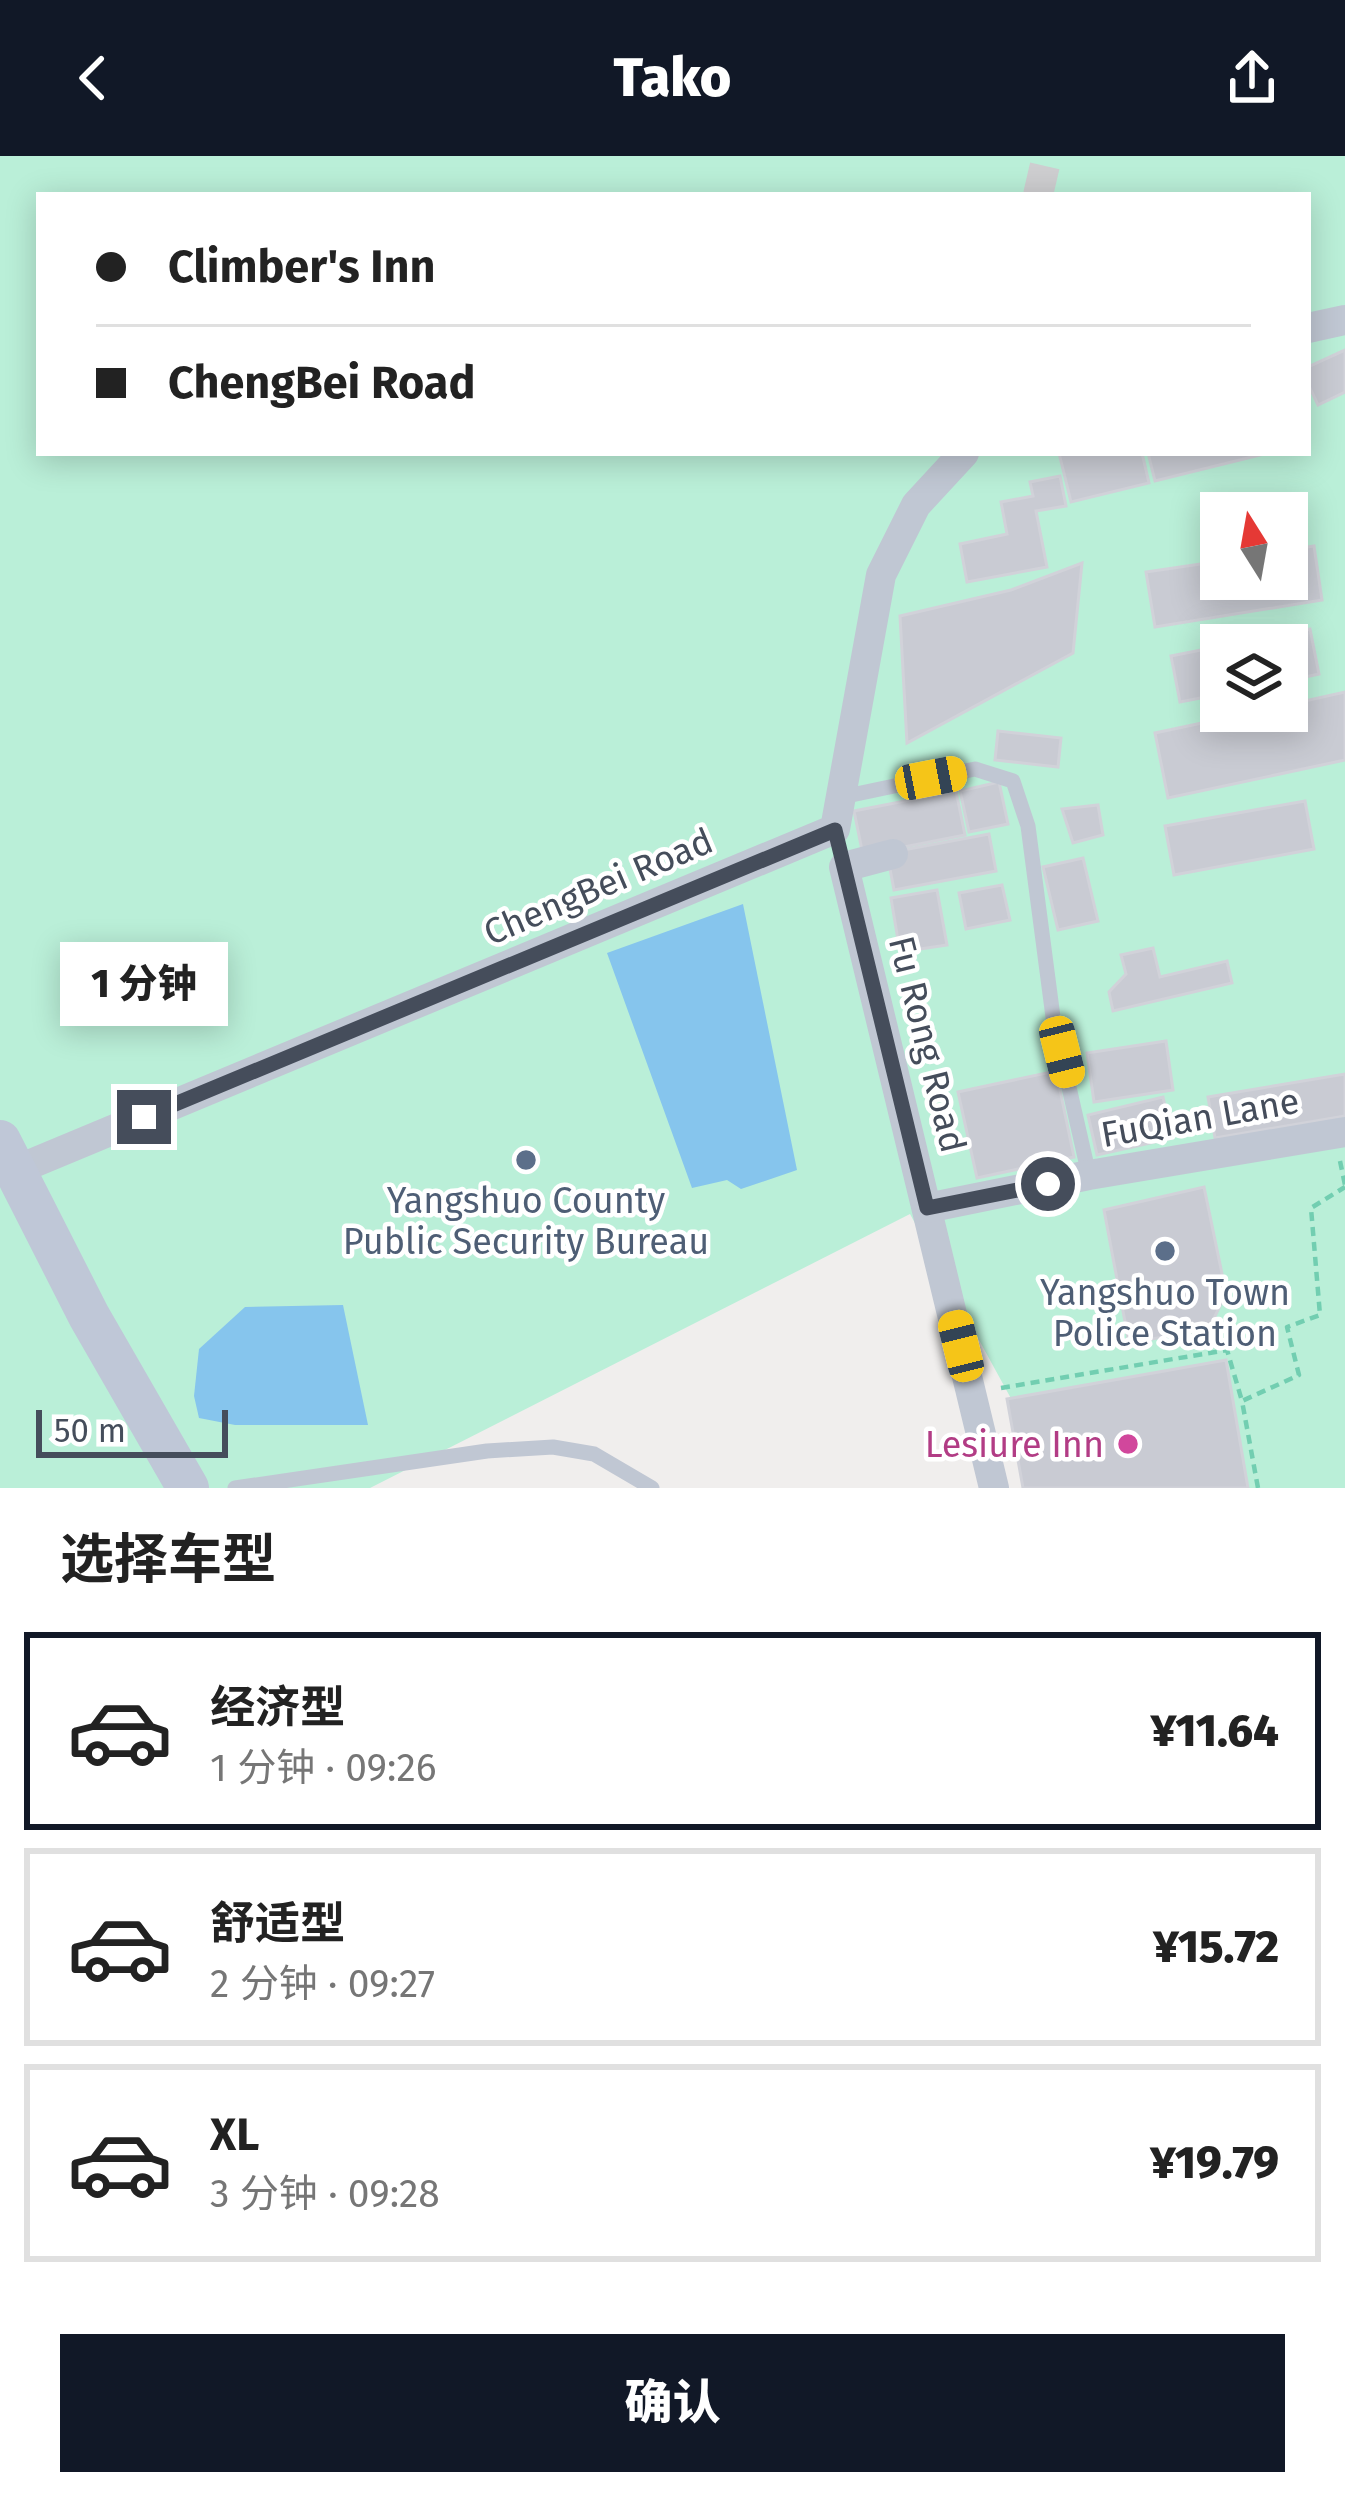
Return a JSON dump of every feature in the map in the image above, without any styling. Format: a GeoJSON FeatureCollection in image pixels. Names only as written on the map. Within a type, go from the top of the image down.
{"type":"FeatureCollection","features":[{"type":"Feature","properties":{"kind":"street"},"geometry":{"type":"LineString","coordinates":[[1311,327],[1345,320]]}},
{"type":"Feature","properties":{"kind":"street"},"geometry":{"type":"LineString","coordinates":[[835,830],[881,574],[916,505],[961,456]]}},
{"type":"Feature","properties":{"kind":"street","name":"Fu Rong Road"},"geometry":{"type":"LineString","coordinates":[[835,830],[994,1488]]}},
{"type":"Feature","properties":{"kind":"street","name":"ChengBei Road"},"geometry":{"type":"LineString","coordinates":[[7,1156],[835,830]]}},
{"type":"Feature","properties":{"kind":"street"},"geometry":{"type":"LineString","coordinates":[[893,854],[844,867],[994,1488]]}},
{"type":"Feature","properties":{"kind":"street","name":"FuQian Lane"},"geometry":{"type":"LineString","coordinates":[[927,1208],[1345,1132]]}},
{"type":"Feature","properties":{"kind":"street"},"geometry":{"type":"LineString","coordinates":[[7,1156],[89,1316],[188,1488]]}},
{"type":"Feature","properties":{"kind":"lane"},"geometry":{"type":"LineString","coordinates":[[842,797],[975,769],[1013,781],[1028,826],[1053,1017],[1089,1175]]}},
{"type":"Feature","properties":{"kind":"lane"},"geometry":{"type":"LineString","coordinates":[[235,1488],[487,1451],[553,1447],[594,1454],[652,1488]]}},
{"type":"Feature","properties":{"kind":"path"},"geometry":{"type":"LineString","coordinates":[[1242,1401],[1299,1375],[1287,1328],[1320,1316],[1311,1208],[1345,1187]]}},
{"type":"Feature","properties":{"kind":"path"},"geometry":{"type":"LineString","coordinates":[[972,1393],[1227,1351],[1258,1488]]}},
{"type":"Feature","properties":{"kind":"green space"},"geometry":{"type":"Polygon","coordinates":[[[0,156],[1345,156],[1345,1488],[1060,1488],[910,1214],[370,1488],[0,1488],[0,156]]]}},
{"type":"Feature","properties":{"kind":"water"},"geometry":{"type":"Polygon","coordinates":[[[743,904],[797,1170],[741,1189],[727,1180],[692,1188],[607,953],[743,904]]]}},
{"type":"Feature","properties":{"kind":"water"},"geometry":{"type":"Polygon","coordinates":[[[343,1305],[368,1425],[235,1425],[199,1418],[194,1396],[199,1349],[245,1307],[343,1305]]]}},
{"type":"Feature","properties":{"kind":"building"},"geometry":{"type":"Polygon","coordinates":[[[1345,350],[1345,392],[1318,405],[1311,390],[1311,366],[1345,350]]]}},
{"type":"Feature","properties":{"kind":"building"},"geometry":{"type":"Polygon","coordinates":[[[1060,456],[1143,456],[1149,483],[1071,502],[1060,456]]]}},
{"type":"Feature","properties":{"kind":"building"},"geometry":{"type":"Polygon","coordinates":[[[1149,456],[1256,456],[1155,481],[1149,456]]]}},
{"type":"Feature","properties":{"kind":"building"},"geometry":{"type":"Polygon","coordinates":[[[1060,476],[1066,506],[1036,511],[1047,567],[967,582],[960,544],[1007,534],[1001,502],[1033,496],[1030,482],[1060,476]]]}},
{"type":"Feature","properties":{"kind":"building"},"geometry":{"type":"Polygon","coordinates":[[[1314,546],[1322,600],[1155,627],[1146,572],[1200,564],[1200,600],[1308,600],[1308,547],[1314,546]]]}},
{"type":"Feature","properties":{"kind":"building"},"geometry":{"type":"Polygon","coordinates":[[[1082,563],[1073,653],[907,743],[900,616],[1011,590],[1082,563]]]}},
{"type":"Feature","properties":{"kind":"building"},"geometry":{"type":"Polygon","coordinates":[[[1308,629],[1319,674],[1308,676],[1308,629]]]}},
{"type":"Feature","properties":{"kind":"building"},"geometry":{"type":"Polygon","coordinates":[[[1200,650],[1200,698],[1180,702],[1171,656],[1200,650]]]}},
{"type":"Feature","properties":{"kind":"building"},"geometry":{"type":"Polygon","coordinates":[[[1345,692],[1345,760],[1168,798],[1155,733],[1200,723],[1200,732],[1308,732],[1308,700],[1345,692]]]}},
{"type":"Feature","properties":{"kind":"building"},"geometry":{"type":"Polygon","coordinates":[[[998,731],[1061,738],[1058,767],[995,760],[998,731]]]}},
{"type":"Feature","properties":{"kind":"building"},"geometry":{"type":"Polygon","coordinates":[[[999,782],[1008,824],[969,832],[960,791],[999,782]]]}},
{"type":"Feature","properties":{"kind":"building"},"geometry":{"type":"Polygon","coordinates":[[[956,791],[965,835],[863,855],[854,811],[956,791]]]}},
{"type":"Feature","properties":{"kind":"building"},"geometry":{"type":"Polygon","coordinates":[[[1305,801],[1314,849],[1174,875],[1165,826],[1305,801]]]}},
{"type":"Feature","properties":{"kind":"building"},"geometry":{"type":"Polygon","coordinates":[[[1098,805],[1103,835],[1073,843],[1062,809],[1098,805]]]}},
{"type":"Feature","properties":{"kind":"building"},"geometry":{"type":"Polygon","coordinates":[[[989,834],[996,871],[894,890],[887,853],[989,834]]]}},
{"type":"Feature","properties":{"kind":"building"},"geometry":{"type":"Polygon","coordinates":[[[1083,858],[1098,921],[1058,930],[1043,867],[1083,858]]]}},
{"type":"Feature","properties":{"kind":"building"},"geometry":{"type":"Polygon","coordinates":[[[1002,885],[1010,920],[966,929],[959,893],[1002,885]]]}},
{"type":"Feature","properties":{"kind":"building"},"geometry":{"type":"Polygon","coordinates":[[[937,890],[947,945],[900,952],[891,898],[937,890]]]}},
{"type":"Feature","properties":{"kind":"building"},"geometry":{"type":"Polygon","coordinates":[[[1153,948],[1160,977],[1227,961],[1232,983],[1113,1011],[1109,992],[1126,974],[1121,955],[1153,948]]]}},
{"type":"Feature","properties":{"kind":"building"},"geometry":{"type":"Polygon","coordinates":[[[1166,1041],[1173,1090],[1094,1102],[1087,1053],[1166,1041]]]}},
{"type":"Feature","properties":{"kind":"building"},"geometry":{"type":"Polygon","coordinates":[[[1056,1071],[1074,1157],[977,1178],[958,1092],[1056,1071]]]}},
{"type":"Feature","properties":{"kind":"building"},"geometry":{"type":"Polygon","coordinates":[[[1345,1074],[1345,1116],[1215,1138],[1208,1097],[1345,1074]]]}},
{"type":"Feature","properties":{"kind":"building"},"geometry":{"type":"Polygon","coordinates":[[[1163,1097],[1172,1138],[1097,1155],[1088,1115],[1163,1097]]]}},
{"type":"Feature","properties":{"kind":"building","name":"Yangshuo Town Police Station"},"geometry":{"type":"Polygon","coordinates":[[[1204,1187],[1226,1293],[1209,1329],[1129,1343],[1104,1210],[1204,1187]]]}},
{"type":"Feature","properties":{"kind":"building","name":"Lesiure Inn"},"geometry":{"type":"Polygon","coordinates":[[[1226,1360],[1248,1488],[1023,1488],[1007,1399],[1226,1360]]]}},
{"type":"Feature","properties":{"kind":"tunnel"},"geometry":{"type":"LineString","coordinates":[[1039,192],[1047,156]]}},
{"type":"Feature","properties":{"kind":"place","name":"Yangshuo County Public Security Bureau"},"geometry":{"type":"Point","coordinates":[526,1160]}},
{"type":"Feature","properties":{"kind":"place","name":"Yangshuo Town Police Station"},"geometry":{"type":"Point","coordinates":[1165,1251]}},
{"type":"Feature","properties":{"kind":"place","name":"Lesiure Inn"},"geometry":{"type":"Point","coordinates":[1128,1444]}},
{"type":"Feature","properties":{"kind":"route"},"geometry":{"type":"LineString","coordinates":[[144,1117],[835,830],[927,1208],[1048,1184]]}}]}
